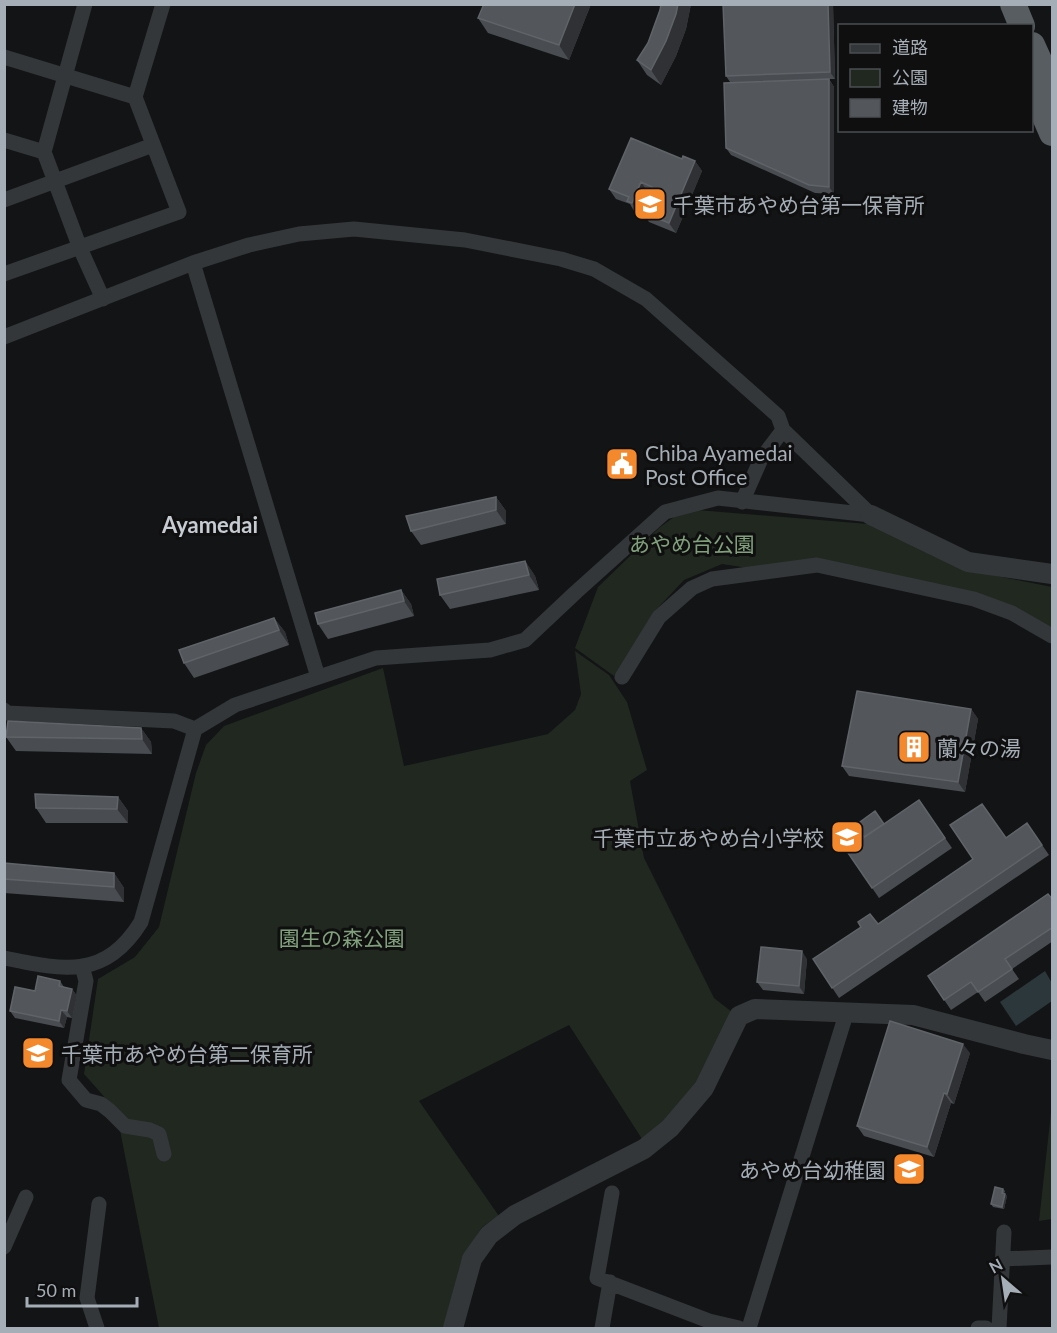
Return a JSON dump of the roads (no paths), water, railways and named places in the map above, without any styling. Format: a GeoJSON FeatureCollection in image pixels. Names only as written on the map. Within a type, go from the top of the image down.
{"type":"FeatureCollection","features":[{"type":"Feature","properties":{"kind":"highway"},"geometry":{"type":"LineString","coordinates":[[994,4],[1003,24]]}},
{"type":"Feature","properties":{"kind":"highway"},"geometry":{"type":"LineString","coordinates":[[1013,4],[1022,24]]}},
{"type":"Feature","properties":{"kind":"highway"},"geometry":{"type":"LineString","coordinates":[[1033,47],[1053,89]]}},
{"type":"Feature","properties":{"kind":"highway"},"geometry":{"type":"LineString","coordinates":[[1033,89],[1053,133]]}},
{"type":"Feature","properties":{"kind":"street"},"geometry":{"type":"LineString","coordinates":[[85,4],[44,152],[80,248],[104,298]]}},
{"type":"Feature","properties":{"kind":"street"},"geometry":{"type":"LineString","coordinates":[[4,274],[179,212],[135,97],[163,4]]}},
{"type":"Feature","properties":{"kind":"street"},"geometry":{"type":"LineString","coordinates":[[4,57],[135,97]]}},
{"type":"Feature","properties":{"kind":"street"},"geometry":{"type":"LineString","coordinates":[[4,140],[44,152]]}},
{"type":"Feature","properties":{"kind":"street"},"geometry":{"type":"LineString","coordinates":[[4,200],[153,145]]}},
{"type":"Feature","properties":{"kind":"street"},"geometry":{"type":"LineString","coordinates":[[4,338],[193,263],[249,245],[299,234],[354,229],[465,240],[561,259],[594,269],[646,298],[778,417],[783,430],[871,514],[968,562],[1053,574]]}},
{"type":"Feature","properties":{"kind":"street"},"geometry":{"type":"LineString","coordinates":[[193,263],[318,677]]}},
{"type":"Feature","properties":{"kind":"street"},"geometry":{"type":"LineString","coordinates":[[742,502],[761,459],[783,430]]}},
{"type":"Feature","properties":{"kind":"street"},"geometry":{"type":"LineString","coordinates":[[4,958],[64,968],[82,966],[102,960],[118,951],[131,938],[141,922],[195,729],[235,705],[376,658],[490,650],[525,640],[665,512],[718,498],[871,514]]}},
{"type":"Feature","properties":{"kind":"street"},"geometry":{"type":"LineString","coordinates":[[622,678],[660,617],[692,588],[712,579],[817,565],[974,599],[1012,613],[1053,636]]}},
{"type":"Feature","properties":{"kind":"street"},"geometry":{"type":"LineString","coordinates":[[4,710],[7,713],[174,721],[195,729]]}},
{"type":"Feature","properties":{"kind":"street"},"geometry":{"type":"LineString","coordinates":[[82,966],[86,981],[69,1080],[86,1100],[101,1104],[125,1126],[150,1130],[159,1134],[164,1154]]}},
{"type":"Feature","properties":{"kind":"street"},"geometry":{"type":"LineString","coordinates":[[453,1329],[472,1259],[489,1234],[515,1215],[644,1149],[670,1128],[704,1088],[738,1016],[755,1009],[913,1015],[1053,1050]]}},
{"type":"Feature","properties":{"kind":"street"},"geometry":{"type":"LineString","coordinates":[[749,1329],[846,1011]]}},
{"type":"Feature","properties":{"kind":"street"},"geometry":{"type":"LineString","coordinates":[[612,1193],[597,1278],[708,1325],[739,1329]]}},
{"type":"Feature","properties":{"kind":"street"},"geometry":{"type":"LineString","coordinates":[[4,1247],[26,1197]]}},
{"type":"Feature","properties":{"kind":"street"},"geometry":{"type":"LineString","coordinates":[[97,1329],[87,1298],[99,1204]]}},
{"type":"Feature","properties":{"kind":"street"},"geometry":{"type":"LineString","coordinates":[[999,1329],[1005,1232]]}},
{"type":"Feature","properties":{"kind":"street"},"geometry":{"type":"LineString","coordinates":[[1002,1259],[1053,1257]]}},
{"type":"Feature","properties":{"kind":"street"},"geometry":{"type":"LineString","coordinates":[[602,1329],[610,1282]]}},
{"type":"Feature","properties":{"kind":"street"},"geometry":{"type":"LineString","coordinates":[[978,1328],[986,1329]]}},
{"type":"Feature","properties":{"kind":"place","name":"千葉市あやめ台第一保育所"},"geometry":{"type":"Point","coordinates":[650,204]}},
{"type":"Feature","properties":{"kind":"place","name":"Chiba Ayamedai Post Office"},"geometry":{"type":"Point","coordinates":[622,464]}},
{"type":"Feature","properties":{"kind":"place","name":"蘭々の湯"},"geometry":{"type":"Point","coordinates":[914,747]}},
{"type":"Feature","properties":{"kind":"place","name":"千葉市立あやめ台小学校"},"geometry":{"type":"Point","coordinates":[847,837]}},
{"type":"Feature","properties":{"kind":"place","name":"千葉市あやめ台第二保育所"},"geometry":{"type":"Point","coordinates":[38,1053]}},
{"type":"Feature","properties":{"kind":"place","name":"あやめ台幼稚園"},"geometry":{"type":"Point","coordinates":[909,1169]}},
{"type":"Feature","properties":{"kind":"district","name":"Ayamedai"},"geometry":{"type":"Point","coordinates":[210,524]}},
{"type":"Feature","properties":{"kind":"park label","name":"あやめ台公園"},"geometry":{"type":"Point","coordinates":[692,543]}},
{"type":"Feature","properties":{"kind":"park label","name":"園生の森公園"},"geometry":{"type":"Point","coordinates":[342,937]}}]}
